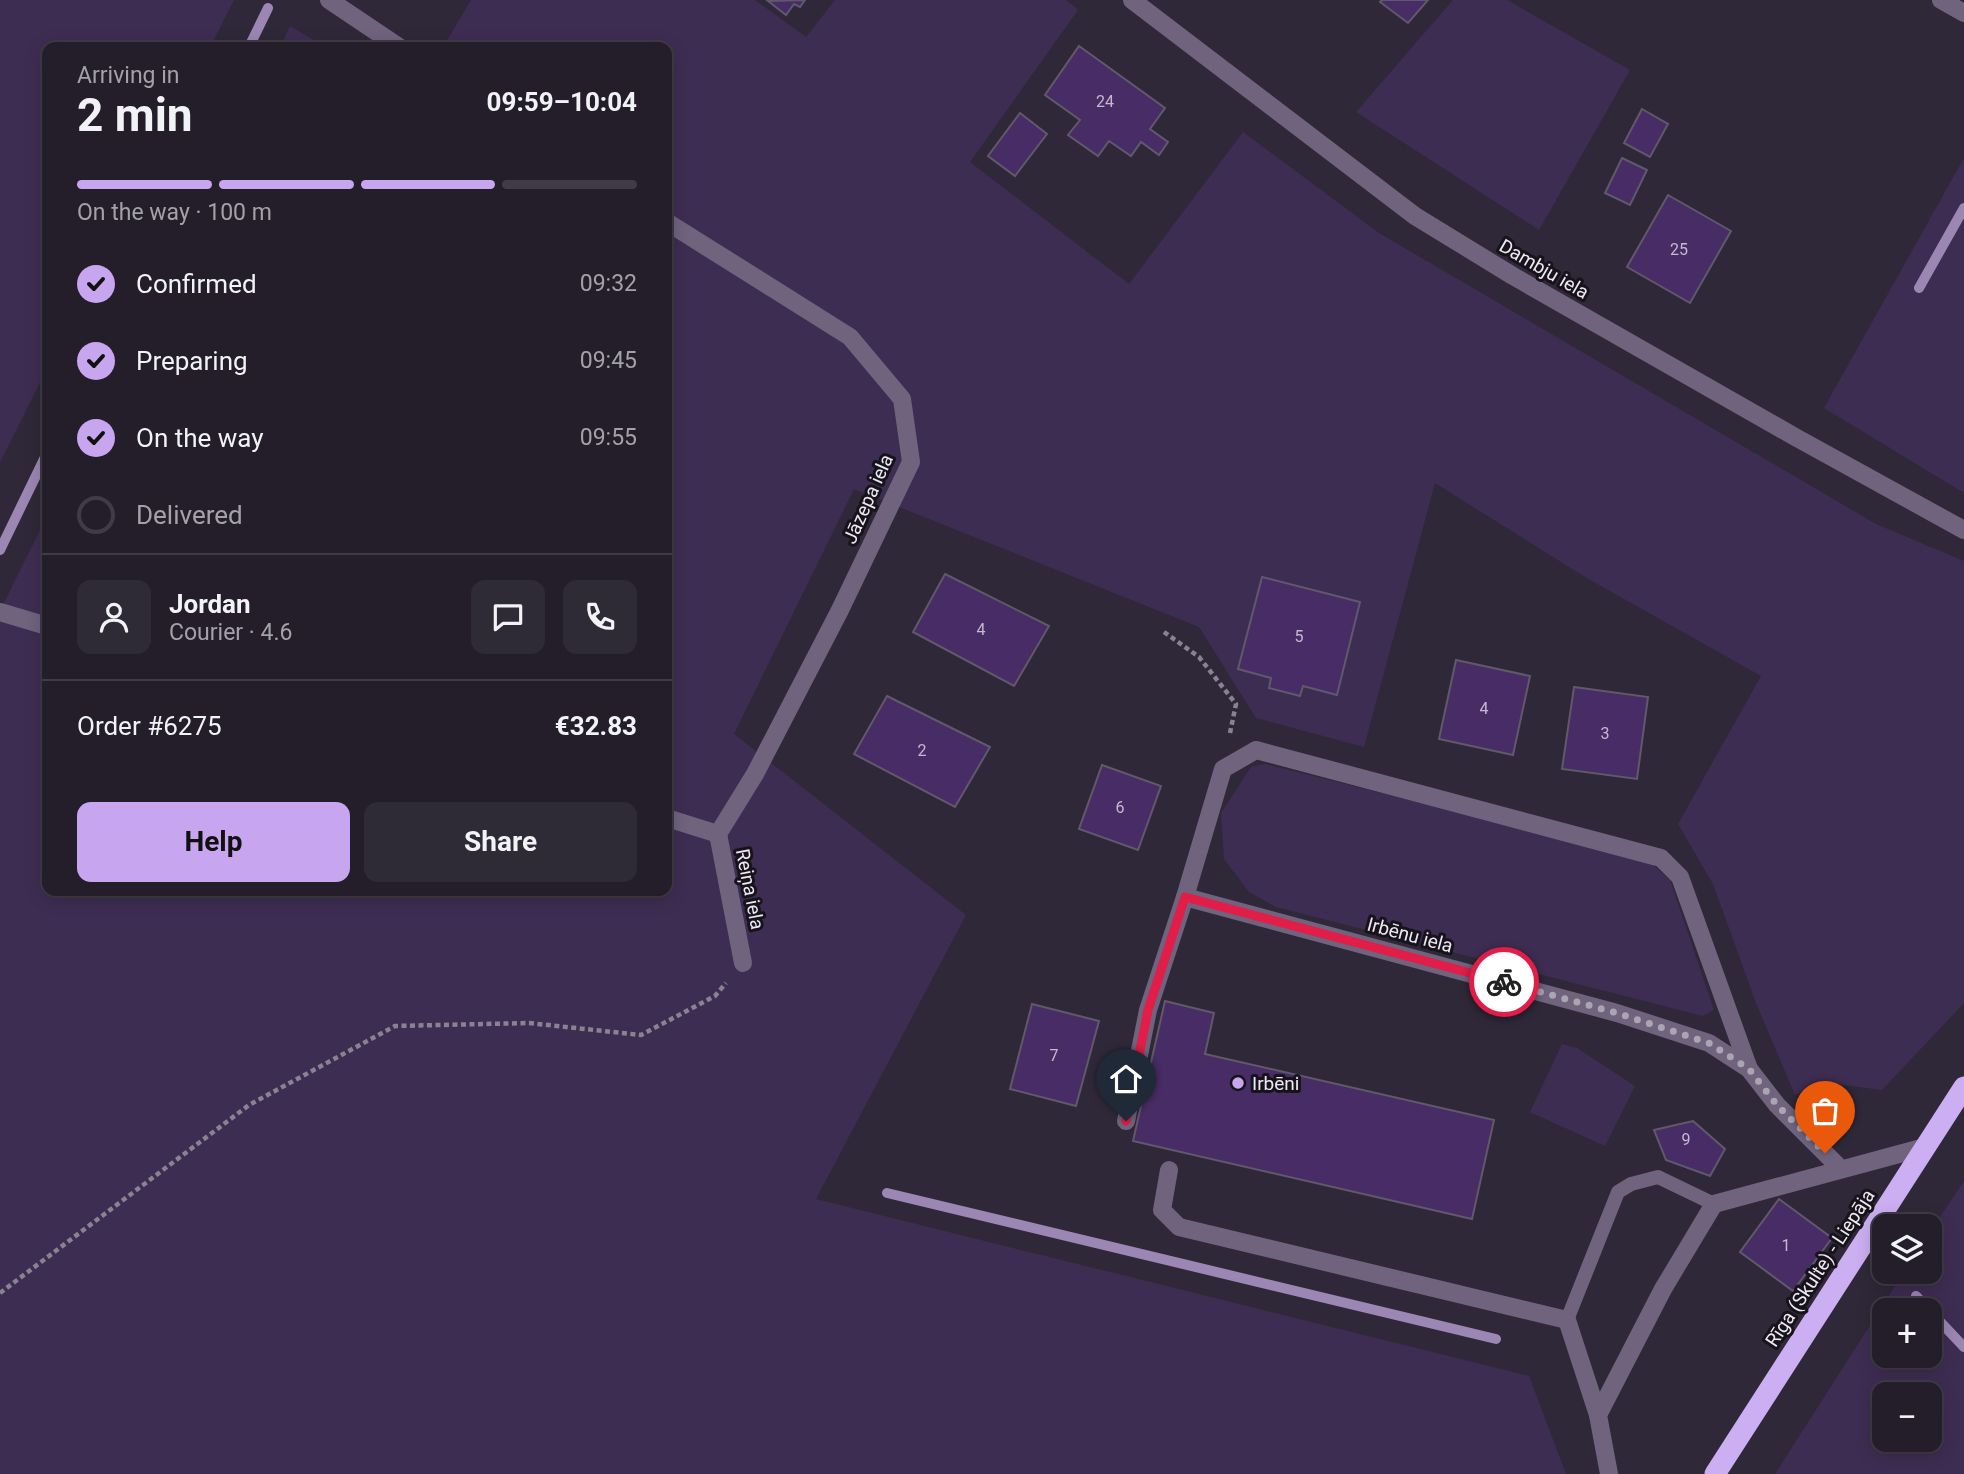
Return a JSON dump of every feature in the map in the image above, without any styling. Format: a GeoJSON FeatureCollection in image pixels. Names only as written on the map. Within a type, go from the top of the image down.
{"type":"FeatureCollection","features":[{"type":"Feature","properties":{"kind":"highway","name":"Rīga (Skulte) - Liepāja"},"geometry":{"type":"LineString","coordinates":[[1715,1474],[1964,1087]]}},
{"type":"Feature","properties":{"kind":"street"},"geometry":{"type":"LineString","coordinates":[[329,0],[392,42]]}},
{"type":"Feature","properties":{"kind":"street","name":"Dambju iela"},"geometry":{"type":"LineString","coordinates":[[1132,0],[1415,216],[1548,296],[1964,530]]}},
{"type":"Feature","properties":{"kind":"street"},"geometry":{"type":"LineString","coordinates":[[1941,0],[1964,13]]}},
{"type":"Feature","properties":{"kind":"street","name":"Jāzepa iela"},"geometry":{"type":"LineString","coordinates":[[672,225],[850,337],[902,399],[911,462],[840,610],[761,762],[718,834]]}},
{"type":"Feature","properties":{"kind":"street"},"geometry":{"type":"LineString","coordinates":[[0,612],[42,625]]}},
{"type":"Feature","properties":{"kind":"street"},"geometry":{"type":"LineString","coordinates":[[1126,1121],[1148,1010],[1223,769],[1256,750],[1661,858],[1680,877],[1749,1069]]}},
{"type":"Feature","properties":{"kind":"street","name":"Reiņa iela"},"geometry":{"type":"LineString","coordinates":[[672,820],[718,834],[743,962]]}},
{"type":"Feature","properties":{"kind":"street","name":"Irbēnu iela"},"geometry":{"type":"LineString","coordinates":[[1185,897],[1617,1013],[1709,1043],[1749,1069],[1777,1105],[1841,1169]]}},
{"type":"Feature","properties":{"kind":"street"},"geometry":{"type":"LineString","coordinates":[[1598,1415],[1662,1289],[1714,1204],[1925,1147]]}},
{"type":"Feature","properties":{"kind":"street"},"geometry":{"type":"LineString","coordinates":[[1169,1170],[1162,1210],[1179,1227],[1567,1320],[1598,1415],[1609,1474]]}},
{"type":"Feature","properties":{"kind":"lane"},"geometry":{"type":"LineString","coordinates":[[1567,1320],[1618,1192],[1631,1184],[1658,1177],[1714,1204]]}},
{"type":"Feature","properties":{"kind":"path"},"geometry":{"type":"LineString","coordinates":[[1164,632],[1199,657],[1237,704],[1223,769]]}},
{"type":"Feature","properties":{"kind":"path"},"geometry":{"type":"LineString","coordinates":[[0,1293],[249,1105],[395,1026],[529,1023],[640,1035],[715,996],[743,962]]}},
{"type":"Feature","properties":{"kind":"shaded area"},"geometry":{"type":"Polygon","coordinates":[[[0,0],[234,0],[213,42],[42,42],[42,379],[0,462],[0,0]]]}},
{"type":"Feature","properties":{"kind":"shaded area"},"geometry":{"type":"Polygon","coordinates":[[[471,0],[755,0],[806,37],[835,0],[1066,0],[1078,10],[970,162],[1129,284],[1243,132],[1379,233],[1876,524],[1964,561],[1964,1003],[1882,1090],[1822,1082],[1795,1095],[1756,1003],[1713,884],[1678,824],[1761,676],[1585,577],[1435,483],[1364,747],[1256,718],[1199,627],[854,489],[734,734],[966,915],[816,1199],[1529,1376],[1566,1474],[0,1474],[0,611],[42,526],[42,896],[672,896],[672,42],[446,42],[471,0]]]}},
{"type":"Feature","properties":{"kind":"shaded area"},"geometry":{"type":"Polygon","coordinates":[[[1453,0],[1507,0],[1630,70],[1539,230],[1356,112],[1453,0]]]}},
{"type":"Feature","properties":{"kind":"shaded area"},"geometry":{"type":"Polygon","coordinates":[[[290,26],[317,42],[282,42],[290,26]]]}},
{"type":"Feature","properties":{"kind":"shaded area"},"geometry":{"type":"Polygon","coordinates":[[[1964,158],[1964,493],[1824,408],[1964,158]]]}},
{"type":"Feature","properties":{"kind":"shaded area"},"geometry":{"type":"Polygon","coordinates":[[[1265,764],[1631,855],[1652,864],[1670,880],[1714,1010],[1703,1016],[1276,907],[1249,892],[1224,859],[1221,813],[1251,767],[1265,764]]]}},
{"type":"Feature","properties":{"kind":"shaded area"},"geometry":{"type":"Polygon","coordinates":[[[1562,1044],[1577,1048],[1635,1086],[1605,1146],[1530,1112],[1562,1044]]]}},
{"type":"Feature","properties":{"kind":"shaded area"},"geometry":{"type":"Polygon","coordinates":[[[1964,1181],[1964,1474],[1775,1474],[1872,1322],[1872,1368],[1942,1368],[1942,1298],[1887,1298],[1896,1284],[1942,1284],[1942,1214],[1964,1181]]]}},
{"type":"Feature","properties":{"kind":"building"},"geometry":{"type":"Polygon","coordinates":[[[805,0],[800,7],[794,4],[786,15],[768,1],[805,0]]]}},
{"type":"Feature","properties":{"kind":"building"},"geometry":{"type":"Polygon","coordinates":[[[1428,0],[1408,23],[1380,2],[1428,0]]]}},
{"type":"Feature","properties":{"kind":"building"},"geometry":{"type":"Polygon","coordinates":[[[1079,46],[1165,108],[1150,129],[1168,142],[1159,155],[1141,142],[1131,156],[1109,141],[1098,156],[1068,135],[1080,120],[1045,95],[1079,46]]]}},
{"type":"Feature","properties":{"kind":"building"},"geometry":{"type":"Polygon","coordinates":[[[1642,109],[1668,124],[1650,157],[1624,143],[1642,109]]]}},
{"type":"Feature","properties":{"kind":"building"},"geometry":{"type":"Polygon","coordinates":[[[1020,113],[1047,134],[1015,176],[988,156],[1020,113]]]}},
{"type":"Feature","properties":{"kind":"building"},"geometry":{"type":"Polygon","coordinates":[[[1622,158],[1647,170],[1630,205],[1605,193],[1622,158]]]}},
{"type":"Feature","properties":{"kind":"building"},"geometry":{"type":"Polygon","coordinates":[[[1668,195],[1731,231],[1690,303],[1627,267],[1668,195]]]}},
{"type":"Feature","properties":{"kind":"building"},"geometry":{"type":"Polygon","coordinates":[[[945,574],[1049,626],[1014,686],[913,632],[945,574]]]}},
{"type":"Feature","properties":{"kind":"building"},"geometry":{"type":"Polygon","coordinates":[[[1262,577],[1360,602],[1337,695],[1303,686],[1300,696],[1269,688],[1271,678],[1238,669],[1262,577]]]}},
{"type":"Feature","properties":{"kind":"building"},"geometry":{"type":"Polygon","coordinates":[[[1456,660],[1530,676],[1513,755],[1439,739],[1456,660]]]}},
{"type":"Feature","properties":{"kind":"building"},"geometry":{"type":"Polygon","coordinates":[[[1574,687],[1648,697],[1637,779],[1562,769],[1574,687]]]}},
{"type":"Feature","properties":{"kind":"building"},"geometry":{"type":"Polygon","coordinates":[[[887,696],[990,747],[955,807],[854,754],[887,696]]]}},
{"type":"Feature","properties":{"kind":"building"},"geometry":{"type":"Polygon","coordinates":[[[1102,765],[1161,786],[1138,850],[1079,829],[1102,765]]]}},
{"type":"Feature","properties":{"kind":"building","name":"Irbēni"},"geometry":{"type":"Polygon","coordinates":[[[1165,1001],[1214,1013],[1205,1054],[1494,1120],[1472,1219],[1133,1141],[1165,1001]]]}},
{"type":"Feature","properties":{"kind":"building"},"geometry":{"type":"Polygon","coordinates":[[[1032,1004],[1099,1021],[1076,1106],[1010,1089],[1032,1004]]]}},
{"type":"Feature","properties":{"kind":"building"},"geometry":{"type":"Polygon","coordinates":[[[1693,1121],[1725,1149],[1710,1176],[1666,1160],[1654,1130],[1693,1121]]]}},
{"type":"Feature","properties":{"kind":"building"},"geometry":{"type":"Polygon","coordinates":[[[1779,1199],[1832,1238],[1793,1291],[1740,1252],[1779,1199]]]}},
{"type":"Feature","properties":{"kind":"waterway"},"geometry":{"type":"LineString","coordinates":[[251,42],[268,8]]}},
{"type":"Feature","properties":{"kind":"waterway"},"geometry":{"type":"LineString","coordinates":[[1919,288],[1964,208]]}},
{"type":"Feature","properties":{"kind":"waterway"},"geometry":{"type":"LineString","coordinates":[[0,550],[42,463]]}},
{"type":"Feature","properties":{"kind":"waterway"},"geometry":{"type":"LineString","coordinates":[[887,1193],[1496,1339]]}},
{"type":"Feature","properties":{"kind":"waterway"},"geometry":{"type":"LineString","coordinates":[[1942,1324],[1964,1347]]}},
{"type":"Feature","properties":{"kind":"way so far"},"geometry":{"type":"LineString","coordinates":[[1504,982],[1617,1013],[1709,1043],[1749,1069],[1777,1105],[1825,1153]]}},
{"type":"Feature","properties":{"kind":"place","name":"Irbēni"},"geometry":{"type":"Point","coordinates":[1238,1083]}},
{"type":"Feature","properties":{"kind":"route"},"geometry":{"type":"LineString","coordinates":[[1126,1121],[1148,1010],[1185,897],[1504,982]]}}]}
